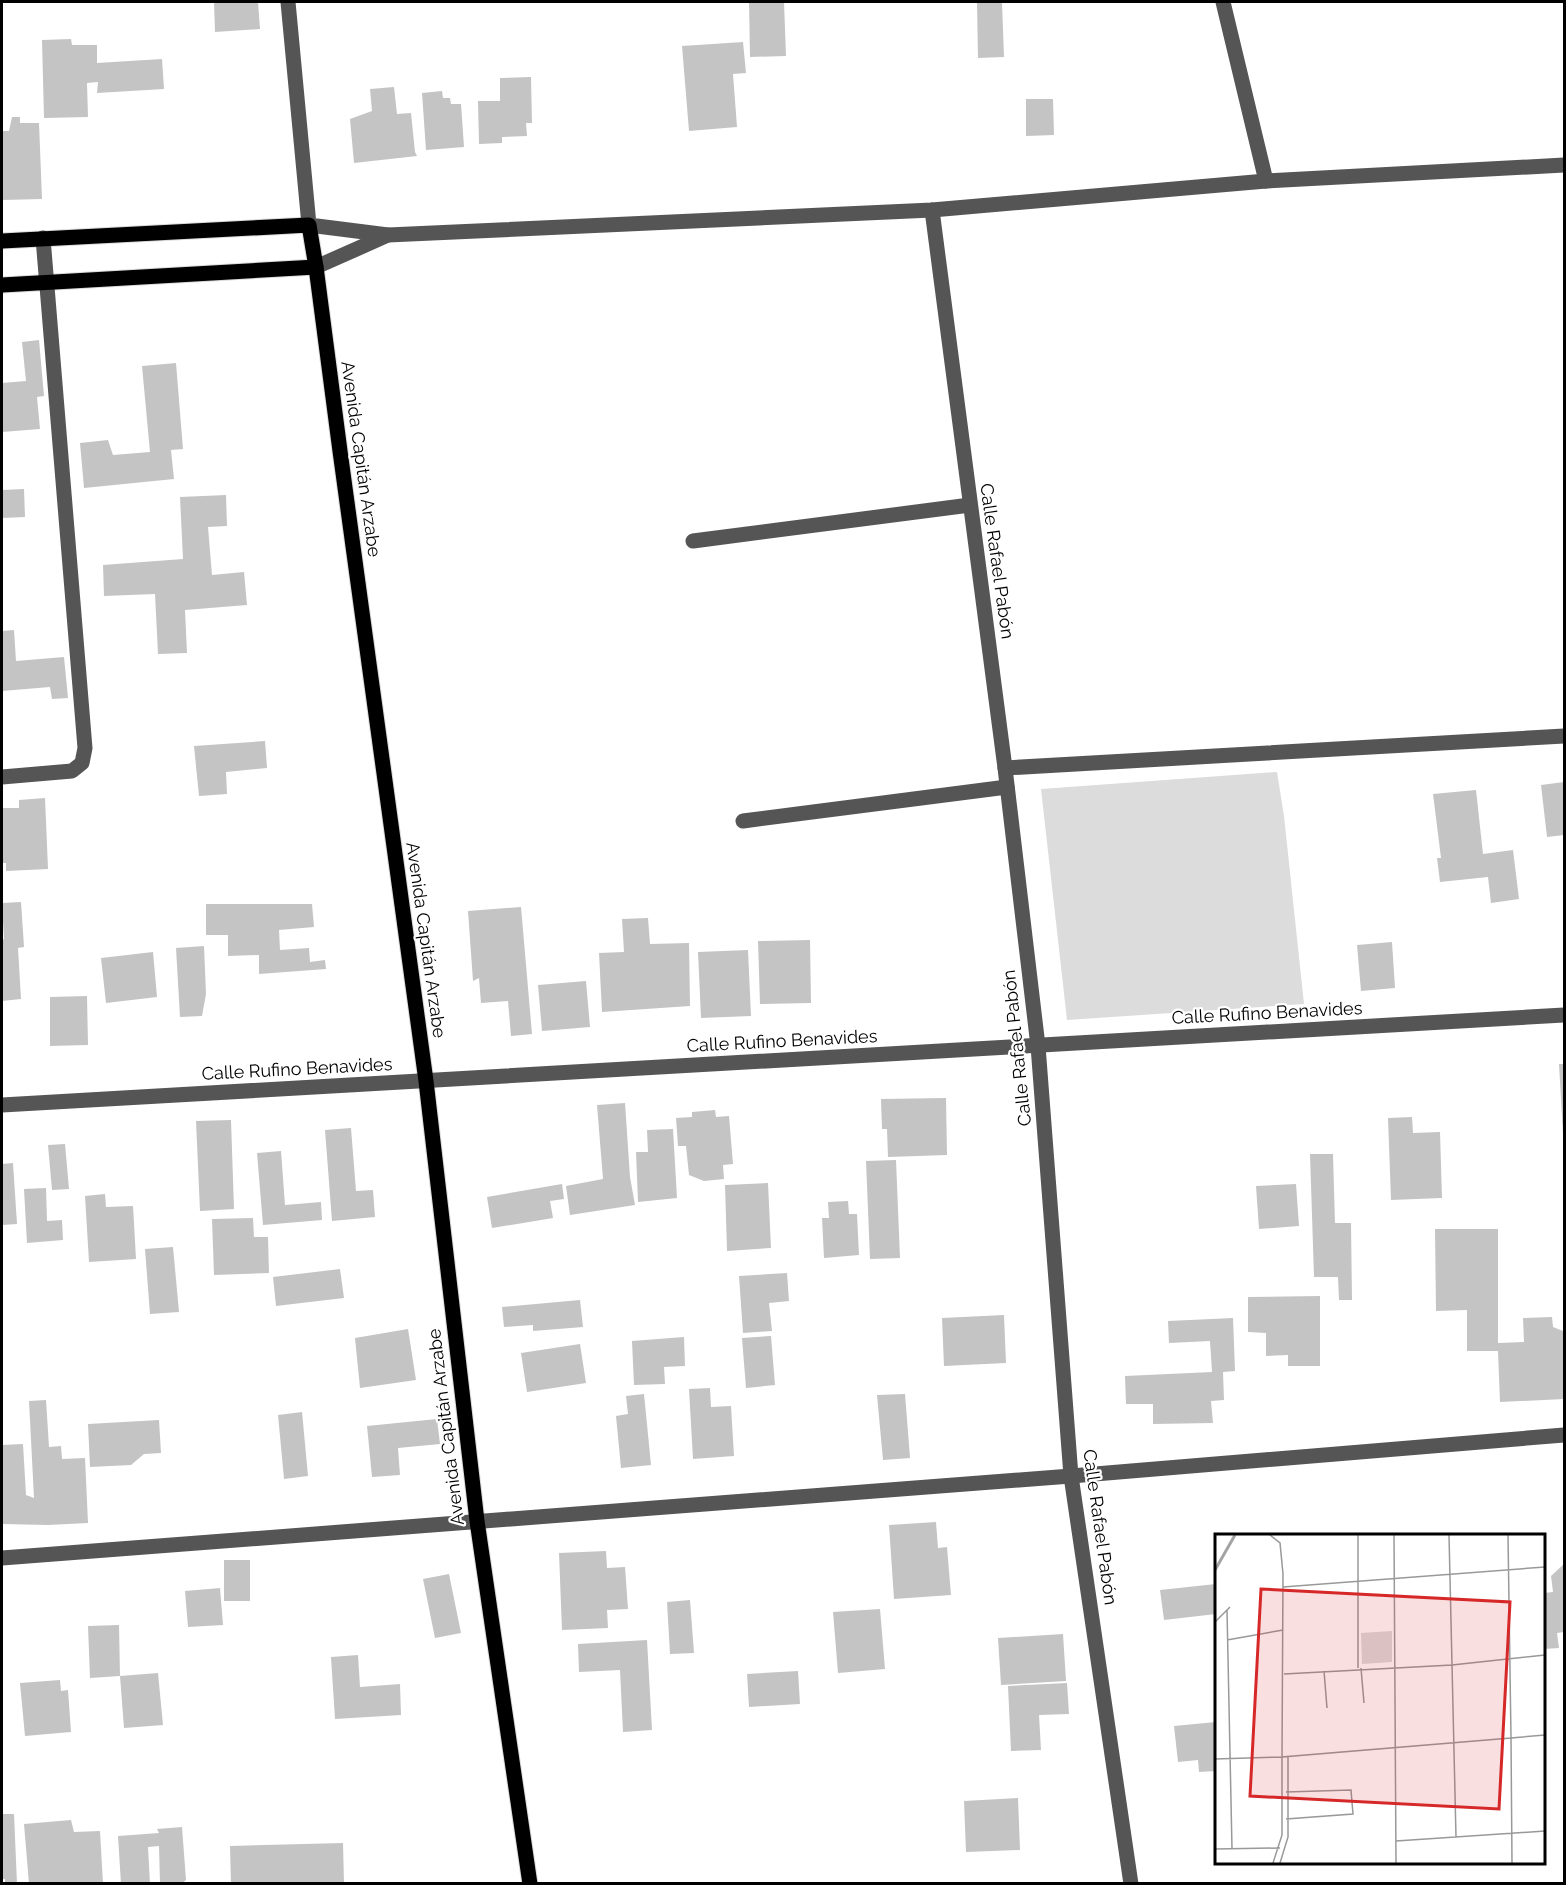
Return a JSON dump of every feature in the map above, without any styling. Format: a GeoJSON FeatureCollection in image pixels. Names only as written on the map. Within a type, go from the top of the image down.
{"type":"FeatureCollection","features":[{"type":"Feature","properties":{"kind":"main road"},"geometry":{"type":"LineString","coordinates":[[2,241],[43,237],[309,225]]}},
{"type":"Feature","properties":{"kind":"main road","name":"Avenida Capitán Arzabe"},"geometry":{"type":"LineString","coordinates":[[309,225],[426,1081],[477,1521],[530,1884]]}},
{"type":"Feature","properties":{"kind":"main road"},"geometry":{"type":"LineString","coordinates":[[2,285],[316,267]]}},
{"type":"Feature","properties":{"kind":"street","name":"Avenida Capitán Arzabe"},"geometry":{"type":"LineString","coordinates":[[288,2],[309,225]]}},
{"type":"Feature","properties":{"kind":"street"},"geometry":{"type":"LineString","coordinates":[[1224,2],[1266,182]]}},
{"type":"Feature","properties":{"kind":"street"},"geometry":{"type":"LineString","coordinates":[[309,225],[388,235],[932,210],[1266,182],[1564,165]]}},
{"type":"Feature","properties":{"kind":"street","name":"Calle Rafael Pabón"},"geometry":{"type":"LineString","coordinates":[[932,210],[1005,768],[1038,1046],[1071,1476],[1131,1884]]}},
{"type":"Feature","properties":{"kind":"street"},"geometry":{"type":"LineString","coordinates":[[316,267],[388,235]]}},
{"type":"Feature","properties":{"kind":"street"},"geometry":{"type":"LineString","coordinates":[[2,777],[72,771],[82,763],[85,748],[43,237]]}},
{"type":"Feature","properties":{"kind":"street"},"geometry":{"type":"LineString","coordinates":[[693,541],[970,505]]}},
{"type":"Feature","properties":{"kind":"street"},"geometry":{"type":"LineString","coordinates":[[1005,768],[1564,736]]}},
{"type":"Feature","properties":{"kind":"street"},"geometry":{"type":"LineString","coordinates":[[743,821],[1007,787]]}},
{"type":"Feature","properties":{"kind":"street","name":"Calle Rufino Benavides"},"geometry":{"type":"LineString","coordinates":[[2,1105],[1564,1015]]}},
{"type":"Feature","properties":{"kind":"street"},"geometry":{"type":"LineString","coordinates":[[2,1558],[1071,1476],[1564,1435]]}},
{"type":"Feature","properties":{"kind":"shaded area"},"geometry":{"type":"Polygon","coordinates":[[[1277,772],[1284,816],[1304,1004],[1067,1020],[1041,789],[1277,772]]]}},
{"type":"Feature","properties":{"kind":"building"},"geometry":{"type":"Polygon","coordinates":[[[214,2],[258,2],[260,29],[215,32],[214,2]]]}},
{"type":"Feature","properties":{"kind":"building"},"geometry":{"type":"Polygon","coordinates":[[[749,2],[784,2],[786,56],[750,57],[749,2]]]}},
{"type":"Feature","properties":{"kind":"building"},"geometry":{"type":"Polygon","coordinates":[[[977,2],[1002,2],[1004,57],[978,58],[977,2]]]}},
{"type":"Feature","properties":{"kind":"building"},"geometry":{"type":"Polygon","coordinates":[[[71,39],[72,45],[97,45],[97,63],[162,59],[164,89],[97,93],[98,82],[87,83],[88,117],[44,118],[42,40],[71,39]]]}},
{"type":"Feature","properties":{"kind":"building"},"geometry":{"type":"Polygon","coordinates":[[[743,42],[746,73],[733,74],[737,127],[689,131],[682,46],[743,42]]]}},
{"type":"Feature","properties":{"kind":"building"},"geometry":{"type":"Polygon","coordinates":[[[531,77],[532,123],[526,123],[527,136],[502,137],[502,143],[479,144],[478,101],[500,101],[500,78],[531,77]]]}},
{"type":"Feature","properties":{"kind":"building"},"geometry":{"type":"Polygon","coordinates":[[[394,87],[397,114],[411,113],[417,156],[354,163],[350,119],[372,111],[370,89],[394,87]]]}},
{"type":"Feature","properties":{"kind":"building"},"geometry":{"type":"Polygon","coordinates":[[[442,91],[443,98],[450,98],[451,104],[461,104],[464,147],[426,150],[422,93],[442,91]]]}},
{"type":"Feature","properties":{"kind":"building"},"geometry":{"type":"Polygon","coordinates":[[[1026,99],[1053,99],[1054,135],[1026,136],[1026,99]]]}},
{"type":"Feature","properties":{"kind":"building"},"geometry":{"type":"Polygon","coordinates":[[[12,117],[20,117],[20,123],[39,123],[42,199],[2,200],[2,131],[9,131],[12,117]]]}},
{"type":"Feature","properties":{"kind":"building"},"geometry":{"type":"Polygon","coordinates":[[[39,340],[44,396],[37,397],[40,429],[2,432],[2,383],[26,381],[22,342],[39,340]]]}},
{"type":"Feature","properties":{"kind":"building"},"geometry":{"type":"Polygon","coordinates":[[[176,363],[183,449],[171,450],[174,479],[84,488],[80,443],[108,440],[113,455],[150,452],[142,366],[176,363]]]}},
{"type":"Feature","properties":{"kind":"building"},"geometry":{"type":"Polygon","coordinates":[[[24,489],[25,517],[2,518],[2,490],[24,489]]]}},
{"type":"Feature","properties":{"kind":"building"},"geometry":{"type":"Polygon","coordinates":[[[226,495],[227,526],[208,527],[212,575],[244,572],[247,605],[185,610],[187,653],[158,654],[155,594],[104,596],[103,565],[183,559],[180,497],[226,495]]]}},
{"type":"Feature","properties":{"kind":"building"},"geometry":{"type":"Polygon","coordinates":[[[14,630],[16,661],[64,657],[68,698],[52,699],[50,687],[2,691],[2,631],[14,630]]]}},
{"type":"Feature","properties":{"kind":"building"},"geometry":{"type":"Polygon","coordinates":[[[265,741],[267,768],[226,772],[227,794],[199,796],[194,746],[265,741]]]}},
{"type":"Feature","properties":{"kind":"building"},"geometry":{"type":"Polygon","coordinates":[[[1564,782],[1564,835],[1547,837],[1541,785],[1564,782]]]}},
{"type":"Feature","properties":{"kind":"building"},"geometry":{"type":"Polygon","coordinates":[[[1476,790],[1483,854],[1513,850],[1519,899],[1491,903],[1488,877],[1440,882],[1437,858],[1441,858],[1433,794],[1476,790]]]}},
{"type":"Feature","properties":{"kind":"building"},"geometry":{"type":"Polygon","coordinates":[[[45,798],[48,869],[6,871],[6,863],[2,863],[2,808],[19,808],[19,800],[45,798]]]}},
{"type":"Feature","properties":{"kind":"building"},"geometry":{"type":"Polygon","coordinates":[[[21,902],[24,947],[18,948],[21,999],[2,1001],[2,940],[4,939],[2,903],[21,902]]]}},
{"type":"Feature","properties":{"kind":"building"},"geometry":{"type":"Polygon","coordinates":[[[206,904],[312,904],[314,927],[279,930],[280,950],[309,948],[310,962],[325,960],[326,969],[259,974],[259,955],[228,956],[228,935],[206,935],[206,904]]]}},
{"type":"Feature","properties":{"kind":"building"},"geometry":{"type":"Polygon","coordinates":[[[521,907],[532,1034],[511,1036],[508,1001],[481,1003],[479,978],[473,981],[468,911],[521,907]]]}},
{"type":"Feature","properties":{"kind":"building"},"geometry":{"type":"Polygon","coordinates":[[[648,918],[650,944],[689,943],[690,1006],[602,1012],[599,953],[624,952],[622,919],[648,918]]]}},
{"type":"Feature","properties":{"kind":"building"},"geometry":{"type":"Polygon","coordinates":[[[810,940],[811,1003],[760,1004],[758,941],[810,940]]]}},
{"type":"Feature","properties":{"kind":"building"},"geometry":{"type":"Polygon","coordinates":[[[1392,942],[1395,988],[1361,991],[1357,945],[1392,942]]]}},
{"type":"Feature","properties":{"kind":"building"},"geometry":{"type":"Polygon","coordinates":[[[204,946],[206,994],[202,1016],[180,1017],[176,948],[204,946]]]}},
{"type":"Feature","properties":{"kind":"building"},"geometry":{"type":"Polygon","coordinates":[[[748,950],[751,1016],[701,1018],[698,952],[748,950]]]}},
{"type":"Feature","properties":{"kind":"building"},"geometry":{"type":"Polygon","coordinates":[[[153,952],[157,997],[106,1003],[101,958],[153,952]]]}},
{"type":"Feature","properties":{"kind":"building"},"geometry":{"type":"Polygon","coordinates":[[[586,981],[590,1027],[542,1031],[538,985],[586,981]]]}},
{"type":"Feature","properties":{"kind":"building"},"geometry":{"type":"Polygon","coordinates":[[[87,996],[88,1045],[50,1046],[50,997],[87,996]]]}},
{"type":"Feature","properties":{"kind":"building"},"geometry":{"type":"Polygon","coordinates":[[[1559,1064],[1564,1064],[1564,1134],[1563,1134],[1559,1064]]]}},
{"type":"Feature","properties":{"kind":"building"},"geometry":{"type":"Polygon","coordinates":[[[946,1098],[947,1155],[888,1157],[887,1129],[882,1129],[881,1099],[946,1098]]]}},
{"type":"Feature","properties":{"kind":"building"},"geometry":{"type":"Polygon","coordinates":[[[625,1103],[630,1177],[635,1205],[570,1215],[566,1186],[603,1179],[597,1105],[625,1103]]]}},
{"type":"Feature","properties":{"kind":"building"},"geometry":{"type":"Polygon","coordinates":[[[715,1110],[716,1117],[729,1116],[733,1164],[723,1165],[724,1179],[704,1181],[689,1175],[686,1146],[678,1146],[676,1118],[692,1117],[692,1112],[715,1110]]]}},
{"type":"Feature","properties":{"kind":"building"},"geometry":{"type":"Polygon","coordinates":[[[1412,1117],[1413,1133],[1440,1132],[1442,1198],[1391,1200],[1388,1118],[1412,1117]]]}},
{"type":"Feature","properties":{"kind":"building"},"geometry":{"type":"Polygon","coordinates":[[[231,1120],[234,1209],[200,1211],[196,1121],[231,1120]]]}},
{"type":"Feature","properties":{"kind":"building"},"geometry":{"type":"Polygon","coordinates":[[[351,1128],[356,1191],[373,1190],[375,1217],[332,1221],[325,1130],[351,1128]]]}},
{"type":"Feature","properties":{"kind":"building"},"geometry":{"type":"Polygon","coordinates":[[[673,1129],[677,1198],[638,1202],[636,1152],[648,1152],[647,1130],[673,1129]]]}},
{"type":"Feature","properties":{"kind":"building"},"geometry":{"type":"Polygon","coordinates":[[[65,1144],[69,1189],[52,1190],[48,1145],[65,1144]]]}},
{"type":"Feature","properties":{"kind":"building"},"geometry":{"type":"Polygon","coordinates":[[[281,1151],[285,1205],[321,1202],[322,1220],[263,1225],[257,1153],[281,1151]]]}},
{"type":"Feature","properties":{"kind":"building"},"geometry":{"type":"Polygon","coordinates":[[[1310,1154],[1333,1154],[1335,1223],[1351,1223],[1352,1300],[1339,1300],[1338,1277],[1314,1277],[1310,1154]]]}},
{"type":"Feature","properties":{"kind":"building"},"geometry":{"type":"Polygon","coordinates":[[[896,1160],[900,1258],[870,1259],[866,1161],[896,1160]]]}},
{"type":"Feature","properties":{"kind":"building"},"geometry":{"type":"Polygon","coordinates":[[[13,1163],[17,1224],[2,1225],[2,1164],[13,1163]]]}},
{"type":"Feature","properties":{"kind":"building"},"geometry":{"type":"Polygon","coordinates":[[[768,1183],[771,1248],[727,1251],[725,1185],[768,1183]]]}},
{"type":"Feature","properties":{"kind":"building"},"geometry":{"type":"Polygon","coordinates":[[[562,1184],[564,1199],[550,1201],[553,1218],[492,1228],[487,1197],[562,1184]]]}},
{"type":"Feature","properties":{"kind":"building"},"geometry":{"type":"Polygon","coordinates":[[[1296,1184],[1299,1226],[1259,1229],[1256,1186],[1296,1184]]]}},
{"type":"Feature","properties":{"kind":"building"},"geometry":{"type":"Polygon","coordinates":[[[46,1188],[47,1221],[62,1220],[63,1240],[27,1243],[24,1189],[46,1188]]]}},
{"type":"Feature","properties":{"kind":"building"},"geometry":{"type":"Polygon","coordinates":[[[105,1194],[106,1207],[133,1206],[136,1259],[89,1262],[85,1196],[105,1194]]]}},
{"type":"Feature","properties":{"kind":"building"},"geometry":{"type":"Polygon","coordinates":[[[848,1201],[849,1214],[857,1214],[859,1255],[824,1258],[822,1218],[829,1218],[828,1202],[848,1201]]]}},
{"type":"Feature","properties":{"kind":"building"},"geometry":{"type":"Polygon","coordinates":[[[253,1218],[254,1237],[268,1237],[269,1273],[214,1275],[212,1219],[253,1218]]]}},
{"type":"Feature","properties":{"kind":"building"},"geometry":{"type":"Polygon","coordinates":[[[1435,1229],[1498,1229],[1498,1343],[1524,1342],[1523,1318],[1552,1317],[1553,1327],[1563,1331],[1564,1399],[1500,1402],[1498,1351],[1467,1351],[1467,1310],[1436,1311],[1435,1229]]]}},
{"type":"Feature","properties":{"kind":"building"},"geometry":{"type":"Polygon","coordinates":[[[173,1247],[179,1312],[150,1314],[145,1249],[173,1247]]]}},
{"type":"Feature","properties":{"kind":"building"},"geometry":{"type":"Polygon","coordinates":[[[340,1269],[344,1298],[276,1306],[273,1277],[340,1269]]]}},
{"type":"Feature","properties":{"kind":"building"},"geometry":{"type":"Polygon","coordinates":[[[787,1273],[789,1301],[769,1303],[772,1331],[743,1333],[739,1276],[787,1273]]]}},
{"type":"Feature","properties":{"kind":"building"},"geometry":{"type":"Polygon","coordinates":[[[1320,1296],[1320,1366],[1288,1366],[1288,1355],[1266,1356],[1266,1333],[1248,1332],[1248,1297],[1320,1296]]]}},
{"type":"Feature","properties":{"kind":"building"},"geometry":{"type":"Polygon","coordinates":[[[580,1300],[583,1327],[533,1331],[533,1325],[504,1327],[502,1307],[580,1300]]]}},
{"type":"Feature","properties":{"kind":"building"},"geometry":{"type":"Polygon","coordinates":[[[1004,1315],[1006,1363],[944,1366],[942,1318],[1004,1315]]]}},
{"type":"Feature","properties":{"kind":"building"},"geometry":{"type":"Polygon","coordinates":[[[1233,1318],[1235,1371],[1223,1372],[1224,1400],[1211,1401],[1213,1423],[1153,1424],[1153,1404],[1126,1404],[1125,1376],[1212,1372],[1210,1341],[1169,1343],[1168,1321],[1233,1318]]]}},
{"type":"Feature","properties":{"kind":"building"},"geometry":{"type":"Polygon","coordinates":[[[408,1329],[416,1380],[360,1388],[355,1338],[408,1329]]]}},
{"type":"Feature","properties":{"kind":"building"},"geometry":{"type":"Polygon","coordinates":[[[771,1336],[775,1385],[746,1388],[742,1338],[771,1336]]]}},
{"type":"Feature","properties":{"kind":"building"},"geometry":{"type":"Polygon","coordinates":[[[684,1337],[685,1366],[664,1367],[665,1384],[634,1385],[632,1341],[684,1337]]]}},
{"type":"Feature","properties":{"kind":"building"},"geometry":{"type":"Polygon","coordinates":[[[580,1344],[586,1383],[527,1392],[521,1353],[580,1344]]]}},
{"type":"Feature","properties":{"kind":"building"},"geometry":{"type":"Polygon","coordinates":[[[710,1388],[711,1407],[731,1406],[734,1456],[693,1459],[689,1389],[710,1388]]]}},
{"type":"Feature","properties":{"kind":"building"},"geometry":{"type":"Polygon","coordinates":[[[644,1394],[651,1465],[621,1468],[616,1416],[628,1414],[626,1396],[644,1394]]]}},
{"type":"Feature","properties":{"kind":"building"},"geometry":{"type":"Polygon","coordinates":[[[905,1394],[910,1458],[883,1460],[877,1395],[905,1394]]]}},
{"type":"Feature","properties":{"kind":"building"},"geometry":{"type":"Polygon","coordinates":[[[46,1400],[49,1447],[61,1446],[62,1459],[85,1458],[88,1523],[2,1524],[2,1445],[23,1444],[26,1495],[34,1498],[29,1401],[46,1400]]]}},
{"type":"Feature","properties":{"kind":"building"},"geometry":{"type":"Polygon","coordinates":[[[302,1412],[308,1476],[284,1479],[278,1415],[302,1412]]]}},
{"type":"Feature","properties":{"kind":"building"},"geometry":{"type":"Polygon","coordinates":[[[437,1419],[440,1444],[398,1448],[400,1475],[372,1477],[367,1426],[437,1419]]]}},
{"type":"Feature","properties":{"kind":"building"},"geometry":{"type":"Polygon","coordinates":[[[159,1420],[161,1453],[144,1454],[131,1465],[90,1467],[88,1424],[159,1420]]]}},
{"type":"Feature","properties":{"kind":"building"},"geometry":{"type":"Polygon","coordinates":[[[936,1522],[938,1548],[947,1547],[951,1595],[894,1599],[889,1525],[936,1522]]]}},
{"type":"Feature","properties":{"kind":"building"},"geometry":{"type":"Polygon","coordinates":[[[606,1551],[607,1568],[625,1567],[628,1609],[607,1610],[608,1628],[562,1630],[559,1553],[606,1551]]]}},
{"type":"Feature","properties":{"kind":"building"},"geometry":{"type":"Polygon","coordinates":[[[224,1560],[250,1560],[250,1601],[224,1601],[224,1560]]]}},
{"type":"Feature","properties":{"kind":"building"},"geometry":{"type":"Polygon","coordinates":[[[1564,1564],[1564,1632],[1557,1633],[1559,1648],[1545,1649],[1545,1593],[1553,1592],[1551,1576],[1564,1564]]]}},
{"type":"Feature","properties":{"kind":"building"},"geometry":{"type":"Polygon","coordinates":[[[449,1574],[461,1633],[435,1638],[423,1579],[449,1574]]]}},
{"type":"Feature","properties":{"kind":"building"},"geometry":{"type":"Polygon","coordinates":[[[1215,1584],[1215,1614],[1164,1620],[1160,1590],[1215,1584]]]}},
{"type":"Feature","properties":{"kind":"building"},"geometry":{"type":"Polygon","coordinates":[[[220,1588],[223,1625],[188,1627],[185,1591],[220,1588]]]}},
{"type":"Feature","properties":{"kind":"building"},"geometry":{"type":"Polygon","coordinates":[[[690,1600],[694,1653],[670,1654],[667,1602],[690,1600]]]}},
{"type":"Feature","properties":{"kind":"building"},"geometry":{"type":"Polygon","coordinates":[[[880,1609],[885,1669],[838,1673],[833,1612],[880,1609]]]}},
{"type":"Feature","properties":{"kind":"building"},"geometry":{"type":"Polygon","coordinates":[[[119,1625],[120,1676],[90,1678],[88,1626],[119,1625]]]}},
{"type":"Feature","properties":{"kind":"building"},"geometry":{"type":"Polygon","coordinates":[[[1063,1634],[1066,1681],[1001,1685],[998,1638],[1063,1634]]]}},
{"type":"Feature","properties":{"kind":"building"},"geometry":{"type":"Polygon","coordinates":[[[647,1640],[652,1730],[623,1732],[620,1670],[579,1672],[578,1644],[647,1640]]]}},
{"type":"Feature","properties":{"kind":"building"},"geometry":{"type":"Polygon","coordinates":[[[358,1655],[360,1687],[400,1684],[401,1715],[335,1719],[331,1657],[358,1655]]]}},
{"type":"Feature","properties":{"kind":"building"},"geometry":{"type":"Polygon","coordinates":[[[798,1671],[800,1704],[749,1707],[747,1674],[798,1671]]]}},
{"type":"Feature","properties":{"kind":"building"},"geometry":{"type":"Polygon","coordinates":[[[158,1673],[163,1725],[124,1728],[120,1676],[158,1673]]]}},
{"type":"Feature","properties":{"kind":"building"},"geometry":{"type":"Polygon","coordinates":[[[60,1680],[61,1691],[68,1690],[71,1732],[25,1736],[20,1683],[60,1680]]]}},
{"type":"Feature","properties":{"kind":"building"},"geometry":{"type":"Polygon","coordinates":[[[1067,1683],[1069,1714],[1039,1715],[1041,1750],[1011,1751],[1008,1686],[1067,1683]]]}},
{"type":"Feature","properties":{"kind":"building"},"geometry":{"type":"Polygon","coordinates":[[[1215,1722],[1215,1771],[1199,1772],[1198,1760],[1178,1762],[1174,1726],[1215,1722]]]}},
{"type":"Feature","properties":{"kind":"building"},"geometry":{"type":"Polygon","coordinates":[[[1018,1798],[1020,1850],[966,1852],[964,1801],[1018,1798]]]}},
{"type":"Feature","properties":{"kind":"building"},"geometry":{"type":"Polygon","coordinates":[[[2,1814],[14,1814],[17,1884],[5,1884],[5,1879],[2,1879],[2,1814]]]}},
{"type":"Feature","properties":{"kind":"building"},"geometry":{"type":"Polygon","coordinates":[[[71,1820],[74,1832],[100,1831],[103,1884],[29,1884],[24,1824],[71,1820]]]}},
{"type":"Feature","properties":{"kind":"building"},"geometry":{"type":"Polygon","coordinates":[[[182,1827],[186,1880],[181,1884],[160,1884],[159,1846],[148,1847],[150,1884],[121,1884],[118,1836],[159,1833],[157,1829],[182,1827]]]}},
{"type":"Feature","properties":{"kind":"building"},"geometry":{"type":"Polygon","coordinates":[[[343,1843],[344,1884],[231,1884],[230,1846],[343,1843]]]}}]}
